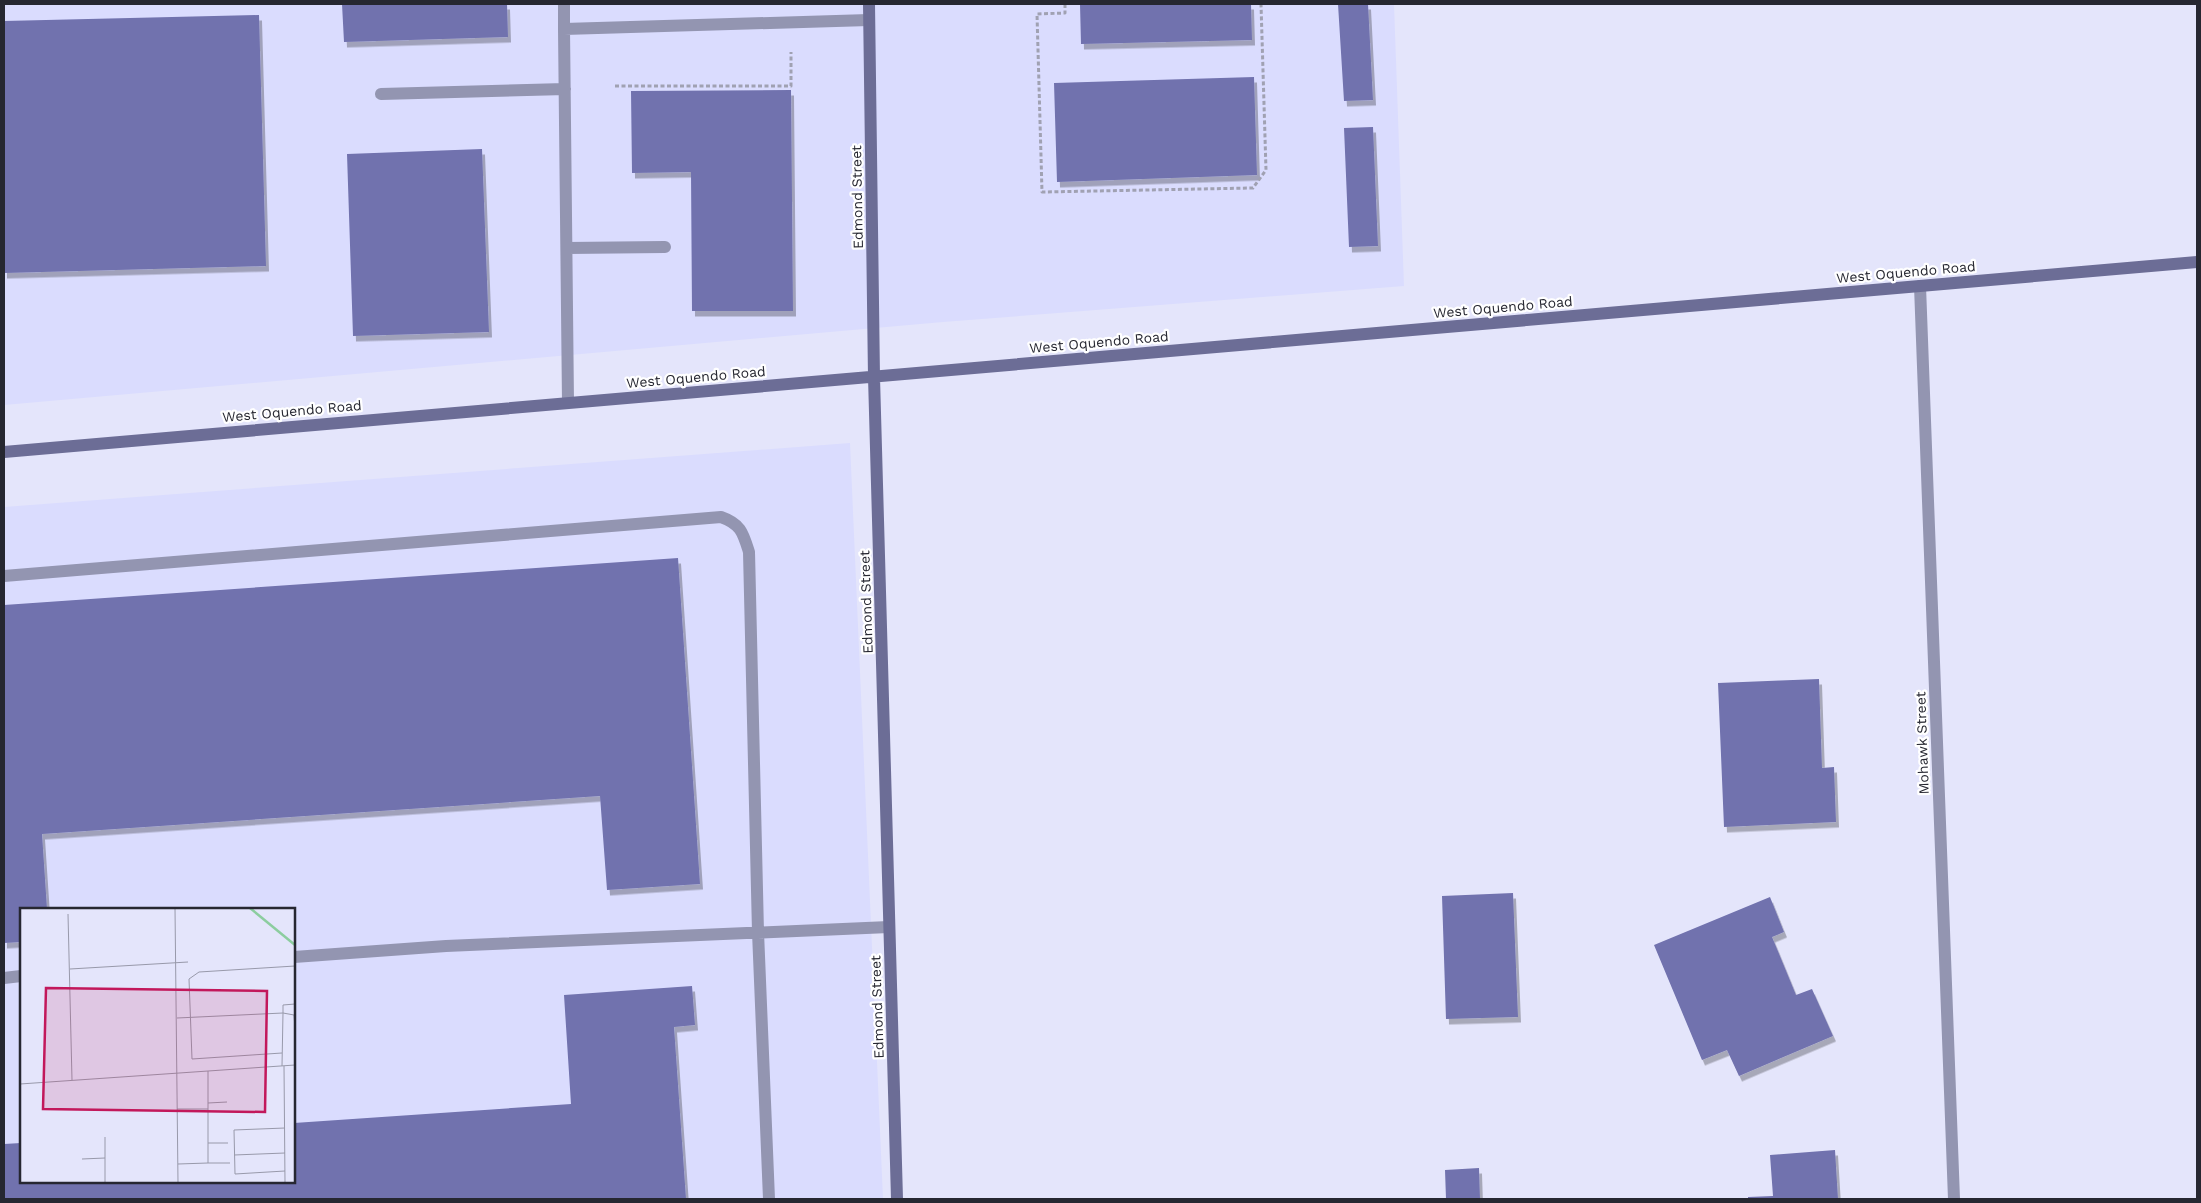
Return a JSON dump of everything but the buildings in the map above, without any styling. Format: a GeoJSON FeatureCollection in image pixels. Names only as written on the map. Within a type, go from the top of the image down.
{"type":"FeatureCollection","features":[{"type":"Feature","properties":{"kind":"street"},"geometry":{"type":"LineString","coordinates":[[564,4],[568,402]]}},
{"type":"Feature","properties":{"kind":"street","name":"Edmond Street"},"geometry":{"type":"LineString","coordinates":[[869,4],[874,377],[897,1199]]}},
{"type":"Feature","properties":{"kind":"street"},"geometry":{"type":"LineString","coordinates":[[564,29],[869,20]]}},
{"type":"Feature","properties":{"kind":"street"},"geometry":{"type":"LineString","coordinates":[[381,94],[565,89]]}},
{"type":"Feature","properties":{"kind":"street"},"geometry":{"type":"LineString","coordinates":[[567,248],[665,247]]}},
{"type":"Feature","properties":{"kind":"street","name":"West Oquendo Road"},"geometry":{"type":"LineString","coordinates":[[4,452],[2197,262]]}},
{"type":"Feature","properties":{"kind":"street","name":"Mohawk Street"},"geometry":{"type":"LineString","coordinates":[[1920,286],[1954,1199]]}},
{"type":"Feature","properties":{"kind":"street"},"geometry":{"type":"LineString","coordinates":[[4,576],[721,518],[735,522],[745,538],[749,552],[758,932],[768,1199]]}},
{"type":"Feature","properties":{"kind":"street"},"geometry":{"type":"LineString","coordinates":[[295,957],[446,946],[890,926]]}},
{"type":"Feature","properties":{"kind":"street"},"geometry":{"type":"LineString","coordinates":[[4,978],[20,976]]}},
{"type":"Feature","properties":{"kind":"path"},"geometry":{"type":"LineString","coordinates":[[1065,4],[1065,13],[1036,14],[1042,192],[1253,188],[1266,170],[1260,4]]}},
{"type":"Feature","properties":{"kind":"path"},"geometry":{"type":"LineString","coordinates":[[615,86],[791,86],[791,52]]}},
{"type":"Feature","properties":{"kind":"shaded area"},"geometry":{"type":"Polygon","coordinates":[[[4,4],[1394,4],[1404,286],[943,322],[4,405],[4,4]]]}},
{"type":"Feature","properties":{"kind":"shaded area"},"geometry":{"type":"Polygon","coordinates":[[[850,443],[883,1199],[4,1199],[4,507],[850,443]]]}}]}
